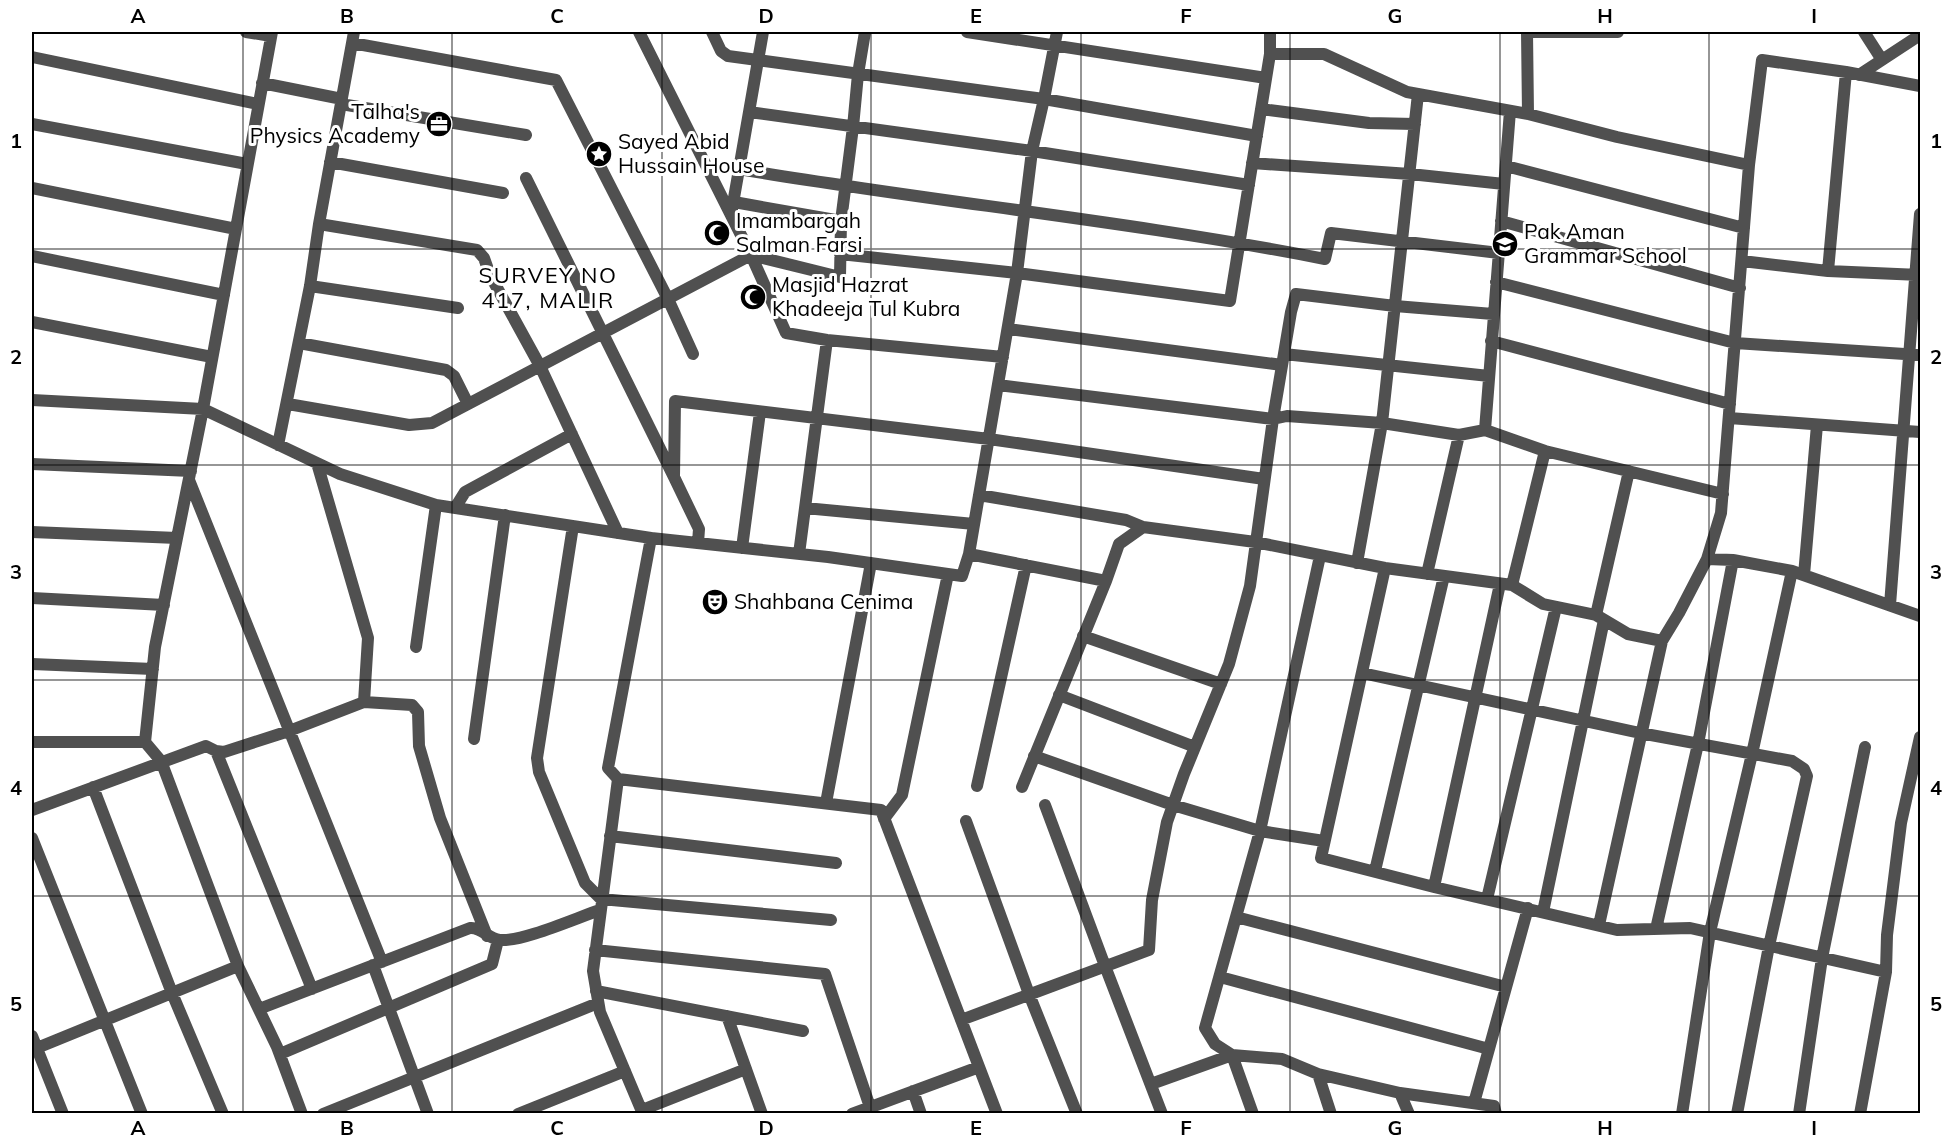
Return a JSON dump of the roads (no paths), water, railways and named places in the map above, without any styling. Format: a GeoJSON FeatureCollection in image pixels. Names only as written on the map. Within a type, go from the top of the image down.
{"type":"FeatureCollection","features":[{"type":"Feature","properties":{"kind":"street"},"geometry":{"type":"LineString","coordinates":[[246,32],[271,34],[203,409],[164,604],[153,669],[145,742],[161,761],[238,966],[280,1054],[302,1113]]}},
{"type":"Feature","properties":{"kind":"street"},"geometry":{"type":"LineString","coordinates":[[639,32],[751,255],[786,333],[827,340],[1003,357]]}},
{"type":"Feature","properties":{"kind":"street"},"geometry":{"type":"LineString","coordinates":[[712,32],[722,51],[728,56],[1044,99],[1257,136]]}},
{"type":"Feature","properties":{"kind":"street"},"geometry":{"type":"LineString","coordinates":[[731,216],[763,32]]}},
{"type":"Feature","properties":{"kind":"street"},"geometry":{"type":"LineString","coordinates":[[288,404],[409,424],[432,423],[751,255],[840,277],[841,221],[865,32]]}},
{"type":"Feature","properties":{"kind":"street"},"geometry":{"type":"LineString","coordinates":[[967,32],[1266,78]]}},
{"type":"Feature","properties":{"kind":"street"},"geometry":{"type":"LineString","coordinates":[[32,400],[203,409],[340,474],[436,505],[651,538],[799,554],[962,576],[969,554],[1008,329],[1032,151],[1057,32]]}},
{"type":"Feature","properties":{"kind":"street"},"geometry":{"type":"LineString","coordinates":[[840,254],[1017,273],[1230,301],[1270,54],[1270,32]]}},
{"type":"Feature","properties":{"kind":"street"},"geometry":{"type":"LineString","coordinates":[[1528,114],[1527,32],[1618,32]]}},
{"type":"Feature","properties":{"kind":"street"},"geometry":{"type":"LineString","coordinates":[[1864,32],[1882,60]]}},
{"type":"Feature","properties":{"kind":"street"},"geometry":{"type":"LineString","coordinates":[[1859,75],[1920,35]]}},
{"type":"Feature","properties":{"kind":"street"},"geometry":{"type":"LineString","coordinates":[[278,445],[310,286],[353,37],[556,80],[668,299],[693,354]]}},
{"type":"Feature","properties":{"kind":"street"},"geometry":{"type":"LineString","coordinates":[[1270,54],[1324,54],[1407,92],[1528,114],[1617,137],[1749,165]]}},
{"type":"Feature","properties":{"kind":"street"},"geometry":{"type":"LineString","coordinates":[[32,57],[258,104]]}},
{"type":"Feature","properties":{"kind":"street"},"geometry":{"type":"LineString","coordinates":[[1599,925],[1662,641],[1707,559],[1721,513],[1749,165],[1762,60],[1920,86]]}},
{"type":"Feature","properties":{"kind":"street"},"geometry":{"type":"LineString","coordinates":[[1827,271],[1846,72]]}},
{"type":"Feature","properties":{"kind":"street"},"geometry":{"type":"LineString","coordinates":[[262,84],[526,135]]}},
{"type":"Feature","properties":{"kind":"street"},"geometry":{"type":"LineString","coordinates":[[1358,563],[1382,423],[1418,94]]}},
{"type":"Feature","properties":{"kind":"street"},"geometry":{"type":"LineString","coordinates":[[1261,109],[1369,123],[1415,124]]}},
{"type":"Feature","properties":{"kind":"street"},"geometry":{"type":"LineString","coordinates":[[1485,430],[1510,111]]}},
{"type":"Feature","properties":{"kind":"street"},"geometry":{"type":"LineString","coordinates":[[749,112],[1032,151],[1249,185]]}},
{"type":"Feature","properties":{"kind":"street"},"geometry":{"type":"LineString","coordinates":[[32,124],[248,164]]}},
{"type":"Feature","properties":{"kind":"street"},"geometry":{"type":"LineString","coordinates":[[330,162],[503,194]]}},
{"type":"Feature","properties":{"kind":"street"},"geometry":{"type":"LineString","coordinates":[[1252,163],[1410,174],[1504,184]]}},
{"type":"Feature","properties":{"kind":"street"},"geometry":{"type":"LineString","coordinates":[[1506,166],[1744,228]]}},
{"type":"Feature","properties":{"kind":"street"},"geometry":{"type":"LineString","coordinates":[[739,169],[845,187],[1239,242],[1325,259],[1331,233],[1499,254]]}},
{"type":"Feature","properties":{"kind":"street"},"geometry":{"type":"LineString","coordinates":[[526,178],[699,529],[698,543]]}},
{"type":"Feature","properties":{"kind":"street"},"geometry":{"type":"LineString","coordinates":[[32,188],[236,229]]}},
{"type":"Feature","properties":{"kind":"street"},"geometry":{"type":"LineString","coordinates":[[734,202],[841,221]]}},
{"type":"Feature","properties":{"kind":"street"},"geometry":{"type":"LineString","coordinates":[[1890,605],[1904,431],[1915,354],[1920,214]]}},
{"type":"Feature","properties":{"kind":"street"},"geometry":{"type":"LineString","coordinates":[[1501,221],[1740,288]]}},
{"type":"Feature","properties":{"kind":"street"},"geometry":{"type":"LineString","coordinates":[[319,224],[477,250],[484,258],[490,275],[540,366],[618,533]]}},
{"type":"Feature","properties":{"kind":"street"},"geometry":{"type":"LineString","coordinates":[[32,256],[224,295]]}},
{"type":"Feature","properties":{"kind":"street"},"geometry":{"type":"LineString","coordinates":[[1742,261],[1827,271],[1918,275]]}},
{"type":"Feature","properties":{"kind":"street"},"geometry":{"type":"LineString","coordinates":[[1496,282],[1735,343],[1915,354]]}},
{"type":"Feature","properties":{"kind":"street"},"geometry":{"type":"LineString","coordinates":[[310,286],[458,308]]}},
{"type":"Feature","properties":{"kind":"street"},"geometry":{"type":"LineString","coordinates":[[961,1020],[1149,950],[1152,900],[1167,822],[1229,664],[1250,586],[1273,419],[1296,294],[1395,306],[1493,314]]}},
{"type":"Feature","properties":{"kind":"street"},"geometry":{"type":"LineString","coordinates":[[32,321],[212,357]]}},
{"type":"Feature","properties":{"kind":"street"},"geometry":{"type":"LineString","coordinates":[[1008,329],[1283,360],[1388,366],[1489,376]]}},
{"type":"Feature","properties":{"kind":"street"},"geometry":{"type":"LineString","coordinates":[[799,554],[827,340]]}},
{"type":"Feature","properties":{"kind":"street"},"geometry":{"type":"LineString","coordinates":[[1491,341],[1730,404]]}},
{"type":"Feature","properties":{"kind":"street"},"geometry":{"type":"LineString","coordinates":[[299,343],[446,370],[454,376],[468,404]]}},
{"type":"Feature","properties":{"kind":"street"},"geometry":{"type":"LineString","coordinates":[[998,385],[1273,419],[1287,416],[1382,423],[1459,435],[1485,430],[1545,451],[1723,494]]}},
{"type":"Feature","properties":{"kind":"street"},"geometry":{"type":"LineString","coordinates":[[674,477],[675,401],[989,439],[1264,479]]}},
{"type":"Feature","properties":{"kind":"street"},"geometry":{"type":"LineString","coordinates":[[742,548],[760,412]]}},
{"type":"Feature","properties":{"kind":"street"},"geometry":{"type":"LineString","coordinates":[[1729,418],[1920,432]]}},
{"type":"Feature","properties":{"kind":"street"},"geometry":{"type":"LineString","coordinates":[[1682,1113],[1710,932],[1798,573],[1817,424]]}},
{"type":"Feature","properties":{"kind":"street"},"geometry":{"type":"LineString","coordinates":[[456,508],[465,492],[572,434]]}},
{"type":"Feature","properties":{"kind":"street"},"geometry":{"type":"LineString","coordinates":[[1427,574],[1459,435]]}},
{"type":"Feature","properties":{"kind":"street"},"geometry":{"type":"LineString","coordinates":[[1434,886],[1475,698],[1545,451]]}},
{"type":"Feature","properties":{"kind":"street"},"geometry":{"type":"LineString","coordinates":[[317,463],[368,638],[364,702]]}},
{"type":"Feature","properties":{"kind":"street"},"geometry":{"type":"LineString","coordinates":[[32,464],[190,475]]}},
{"type":"Feature","properties":{"kind":"street"},"geometry":{"type":"LineString","coordinates":[[1543,912],[1584,720],[1600,618],[1629,471]]}},
{"type":"Feature","properties":{"kind":"street"},"geometry":{"type":"LineString","coordinates":[[190,475],[377,963],[389,1008],[428,1113]]}},
{"type":"Feature","properties":{"kind":"street"},"geometry":{"type":"LineString","coordinates":[[979,495],[1126,520],[1143,527],[1255,542],[1385,568],[1506,584],[1543,604],[1600,618],[1628,634],[1662,641]]}},
{"type":"Feature","properties":{"kind":"street"},"geometry":{"type":"LineString","coordinates":[[416,647],[436,505]]}},
{"type":"Feature","properties":{"kind":"street"},"geometry":{"type":"LineString","coordinates":[[805,508],[974,524]]}},
{"type":"Feature","properties":{"kind":"street"},"geometry":{"type":"LineString","coordinates":[[474,739],[505,515]]}},
{"type":"Feature","properties":{"kind":"street"},"geometry":{"type":"LineString","coordinates":[[573,526],[537,758],[539,772],[585,883],[600,904]]}},
{"type":"Feature","properties":{"kind":"street"},"geometry":{"type":"LineString","coordinates":[[1022,787],[1119,544],[1143,527]]}},
{"type":"Feature","properties":{"kind":"street"},"geometry":{"type":"LineString","coordinates":[[32,532],[177,538]]}},
{"type":"Feature","properties":{"kind":"street"},"geometry":{"type":"LineString","coordinates":[[651,538],[608,768],[618,779],[881,810],[997,1113]]}},
{"type":"Feature","properties":{"kind":"street"},"geometry":{"type":"LineString","coordinates":[[969,554],[1106,581]]}},
{"type":"Feature","properties":{"kind":"street"},"geometry":{"type":"LineString","coordinates":[[1253,1113],[1233,1055],[1215,1044],[1206,1028],[1260,831],[1320,556]]}},
{"type":"Feature","properties":{"kind":"street"},"geometry":{"type":"LineString","coordinates":[[1707,559],[1733,560],[1798,573],[1920,616]]}},
{"type":"Feature","properties":{"kind":"street"},"geometry":{"type":"LineString","coordinates":[[1656,928],[1698,744],[1733,560]]}},
{"type":"Feature","properties":{"kind":"street"},"geometry":{"type":"LineString","coordinates":[[826,804],[871,563]]}},
{"type":"Feature","properties":{"kind":"street"},"geometry":{"type":"LineString","coordinates":[[977,786],[1026,565]]}},
{"type":"Feature","properties":{"kind":"street"},"geometry":{"type":"LineString","coordinates":[[1385,568],[1321,858],[1617,930],[1690,928],[1886,972]]}},
{"type":"Feature","properties":{"kind":"street"},"geometry":{"type":"LineString","coordinates":[[884,819],[902,795],[948,574]]}},
{"type":"Feature","properties":{"kind":"street"},"geometry":{"type":"LineString","coordinates":[[1375,871],[1444,576]]}},
{"type":"Feature","properties":{"kind":"street"},"geometry":{"type":"LineString","coordinates":[[32,598],[164,604]]}},
{"type":"Feature","properties":{"kind":"street"},"geometry":{"type":"LineString","coordinates":[[1487,899],[1556,607]]}},
{"type":"Feature","properties":{"kind":"street"},"geometry":{"type":"LineString","coordinates":[[1083,636],[1221,684]]}},
{"type":"Feature","properties":{"kind":"street"},"geometry":{"type":"LineString","coordinates":[[32,664],[153,669]]}},
{"type":"Feature","properties":{"kind":"street"},"geometry":{"type":"LineString","coordinates":[[1362,673],[1640,733],[1792,761],[1804,769],[1807,776],[1769,945],[1737,1113]]}},
{"type":"Feature","properties":{"kind":"street"},"geometry":{"type":"LineString","coordinates":[[1059,695],[1195,747]]}},
{"type":"Feature","properties":{"kind":"street"},"geometry":{"type":"LineString","coordinates":[[32,810],[206,746],[224,752],[289,731],[364,702],[412,705],[418,712],[418,746],[440,818],[493,938],[492,964],[280,1054]]}},
{"type":"Feature","properties":{"kind":"street"},"geometry":{"type":"LineString","coordinates":[[1860,1113],[1886,972],[1887,935],[1901,823],[1920,737]]}},
{"type":"Feature","properties":{"kind":"street"},"geometry":{"type":"LineString","coordinates":[[32,742],[145,742]]}},
{"type":"Feature","properties":{"kind":"street"},"geometry":{"type":"LineString","coordinates":[[1799,1113],[1822,958],[1864,747]]}},
{"type":"Feature","properties":{"kind":"street"},"geometry":{"type":"LineString","coordinates":[[216,751],[312,989]]}},
{"type":"Feature","properties":{"kind":"street"},"geometry":{"type":"LineString","coordinates":[[1034,756],[1173,805],[1260,831],[1324,841]]}},
{"type":"Feature","properties":{"kind":"street"},"geometry":{"type":"LineString","coordinates":[[618,779],[593,971],[600,1012],[642,1112],[746,1069]]}},
{"type":"Feature","properties":{"kind":"street"},"geometry":{"type":"LineString","coordinates":[[93,787],[172,993],[223,1113]]}},
{"type":"Feature","properties":{"kind":"street"},"geometry":{"type":"LineString","coordinates":[[1045,805],[1162,1113]]}},
{"type":"Feature","properties":{"kind":"street"},"geometry":{"type":"LineString","coordinates":[[966,821],[1029,994],[1077,1113]]}},
{"type":"Feature","properties":{"kind":"street"},"geometry":{"type":"LineString","coordinates":[[610,836],[836,863]]}},
{"type":"Feature","properties":{"kind":"street"},"geometry":{"type":"LineString","coordinates":[[32,838],[142,1113]]}},
{"type":"Feature","properties":{"kind":"street"},"geometry":{"type":"LineString","coordinates":[[259,1009],[470,928],[480,929],[493,938],[516,939],[600,904],[831,920]]}},
{"type":"Feature","properties":{"kind":"street"},"geometry":{"type":"LineString","coordinates":[[1474,1103],[1528,908]]}},
{"type":"Feature","properties":{"kind":"street"},"geometry":{"type":"LineString","coordinates":[[1236,917],[1506,987]]}},
{"type":"Feature","properties":{"kind":"street"},"geometry":{"type":"LineString","coordinates":[[595,950],[825,974],[870,1107]]}},
{"type":"Feature","properties":{"kind":"street"},"geometry":{"type":"LineString","coordinates":[[34,1049],[238,966]]}},
{"type":"Feature","properties":{"kind":"street"},"geometry":{"type":"LineString","coordinates":[[1220,977],[1489,1048]]}},
{"type":"Feature","properties":{"kind":"street"},"geometry":{"type":"LineString","coordinates":[[323,1113],[597,997],[727,1016],[803,1031]]}},
{"type":"Feature","properties":{"kind":"street"},"geometry":{"type":"LineString","coordinates":[[727,1016],[762,1113]]}},
{"type":"Feature","properties":{"kind":"street"},"geometry":{"type":"LineString","coordinates":[[32,1036],[34,1049],[63,1113]]}},
{"type":"Feature","properties":{"kind":"street"},"geometry":{"type":"LineString","coordinates":[[1150,1084],[1233,1055],[1282,1059],[1318,1074],[1400,1093],[1494,1106],[1497,1113]]}},
{"type":"Feature","properties":{"kind":"street"},"geometry":{"type":"LineString","coordinates":[[852,1113],[980,1067]]}},
{"type":"Feature","properties":{"kind":"street"},"geometry":{"type":"LineString","coordinates":[[518,1113],[625,1071]]}},
{"type":"Feature","properties":{"kind":"street"},"geometry":{"type":"LineString","coordinates":[[1318,1074],[1331,1113]]}},
{"type":"Feature","properties":{"kind":"street"},"geometry":{"type":"LineString","coordinates":[[913,1091],[921,1113]]}},
{"type":"Feature","properties":{"kind":"street"},"geometry":{"type":"LineString","coordinates":[[1400,1093],[1409,1113]]}},
{"type":"Feature","properties":{"kind":"place","name":"Talha's Physics Academy"},"geometry":{"type":"Point","coordinates":[439,124]}},
{"type":"Feature","properties":{"kind":"place","name":"Sayed Abid Hussain House"},"geometry":{"type":"Point","coordinates":[599,154]}},
{"type":"Feature","properties":{"kind":"place","name":"Imambargah Salman Farsi"},"geometry":{"type":"Point","coordinates":[717,233]}},
{"type":"Feature","properties":{"kind":"place","name":"Pak Aman Grammar School"},"geometry":{"type":"Point","coordinates":[1505,244]}},
{"type":"Feature","properties":{"kind":"place","name":"Masjid Hazrat Khadeeja Tul Kubra"},"geometry":{"type":"Point","coordinates":[753,297]}},
{"type":"Feature","properties":{"kind":"place","name":"Shahbana Cenima"},"geometry":{"type":"Point","coordinates":[715,602]}},
{"type":"Feature","properties":{"kind":"district","name":"SURVEY NO 417, MALIR"},"geometry":{"type":"Point","coordinates":[548,288]}}]}
